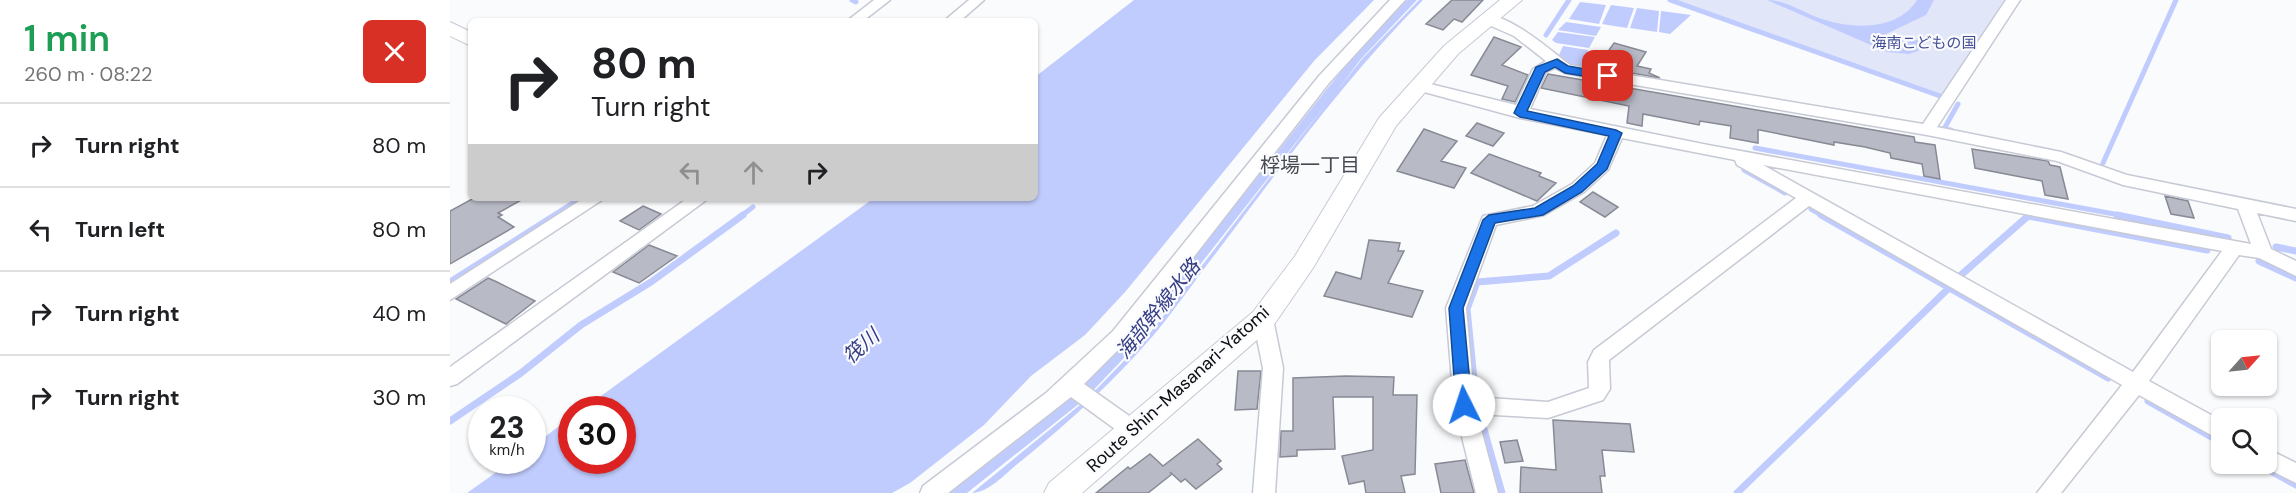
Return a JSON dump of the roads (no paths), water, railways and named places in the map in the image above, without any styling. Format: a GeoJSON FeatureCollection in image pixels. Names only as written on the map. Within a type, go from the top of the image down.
{"type":"FeatureCollection","features":[{"type":"Feature","properties":{"kind":"main road","name":"Route Shin-Masanari-Yatomi"},"geometry":{"type":"LineString","coordinates":[[1060,493],[1263,319],[1304,262],[1387,123],[1451,50],[1512,0]]}},
{"type":"Feature","properties":{"kind":"main road"},"geometry":{"type":"LineString","coordinates":[[450,28],[468,38]]}},
{"type":"Feature","properties":{"kind":"street"},"geometry":{"type":"LineString","coordinates":[[858,18],[883,0]]}},
{"type":"Feature","properties":{"kind":"street"},"geometry":{"type":"LineString","coordinates":[[955,18],[977,0]]}},
{"type":"Feature","properties":{"kind":"street"},"geometry":{"type":"LineString","coordinates":[[931,493],[1072,387],[1118,337],[1340,62],[1398,0]]}},
{"type":"Feature","properties":{"kind":"street"},"geometry":{"type":"LineString","coordinates":[[1927,130],[2013,0]]}},
{"type":"Feature","properties":{"kind":"street"},"geometry":{"type":"LineString","coordinates":[[1487,19],[1519,33],[1565,69],[1927,130],[2061,158],[2123,180],[2245,205],[2295,210]]}},
{"type":"Feature","properties":{"kind":"street"},"geometry":{"type":"LineString","coordinates":[[1520,113],[1540,69],[1557,63]]}},
{"type":"Feature","properties":{"kind":"street"},"geometry":{"type":"LineString","coordinates":[[1418,86],[1520,113],[1616,133],[2017,205],[2235,247],[2296,254]]}},
{"type":"Feature","properties":{"kind":"street"},"geometry":{"type":"LineString","coordinates":[[1487,493],[1464,405],[1456,308],[1489,220],[1538,212],[1578,189],[1602,166],[1616,133]]}},
{"type":"Feature","properties":{"kind":"street"},"geometry":{"type":"LineString","coordinates":[[1732,155],[2211,426]]}},
{"type":"Feature","properties":{"kind":"street"},"geometry":{"type":"LineString","coordinates":[[1464,405],[1548,410],[1596,394],[1600,390],[1598,362],[1600,355],[1808,198]]}},
{"type":"Feature","properties":{"kind":"street"},"geometry":{"type":"LineString","coordinates":[[450,293],[591,201]]}},
{"type":"Feature","properties":{"kind":"street"},"geometry":{"type":"LineString","coordinates":[[450,378],[696,201]]}},
{"type":"Feature","properties":{"kind":"street"},"geometry":{"type":"LineString","coordinates":[[2245,205],[2262,250],[2296,269]]}},
{"type":"Feature","properties":{"kind":"street"},"geometry":{"type":"LineString","coordinates":[[2048,493],[2136,383],[2235,247]]}},
{"type":"Feature","properties":{"kind":"street"},"geometry":{"type":"LineString","coordinates":[[1263,319],[1274,368],[1264,493]]}},
{"type":"Feature","properties":{"kind":"street"},"geometry":{"type":"LineString","coordinates":[[1072,387],[1098,403],[1134,431]]}},
{"type":"Feature","properties":{"kind":"street"},"geometry":{"type":"LineString","coordinates":[[2277,463],[2296,474]]}},
{"type":"Feature","properties":{"kind":"water","name":"筏川"},"geometry":{"type":"Polygon","coordinates":[[[1134,0],[1374,0],[1314,61],[1126,291],[1085,335],[1031,376],[984,425],[910,483],[892,493],[467,493],[494,474],[546,474],[546,436],[558,427],[558,474],[636,474],[636,396],[601,396],[870,201],[1038,201],[1038,75],[1134,0]]]}},
{"type":"Feature","properties":{"kind":"water","name":"海部幹線水路"},"geometry":{"type":"Polygon","coordinates":[[[1407,0],[1417,0],[1361,59],[1336,92],[1362,59],[1419,0],[1423,0],[1340,92],[1168,317],[1137,354],[1072,417],[1004,476],[985,490],[972,493],[1086,400],[1147,337],[1326,104],[1141,340],[1085,399],[967,493],[947,493],[1076,392],[1141,325],[1374,31],[1407,0]]]}},
{"type":"Feature","properties":{"kind":"water"},"geometry":{"type":"Polygon","coordinates":[[[1767,0],[1787,4],[1831,22],[1858,26],[1885,23],[1898,18],[1917,0],[1934,0],[1926,15],[1882,36],[1884,41],[1917,40],[1924,44],[1918,51],[1909,54],[1887,52],[1767,0]]]}},
{"type":"Feature","properties":{"kind":"water"},"geometry":{"type":"Polygon","coordinates":[[[1580,2],[1606,5],[1599,24],[1569,19],[1580,2]]]}},
{"type":"Feature","properties":{"kind":"water"},"geometry":{"type":"Polygon","coordinates":[[[1611,5],[1634,8],[1627,28],[1602,24],[1611,5]]]}},
{"type":"Feature","properties":{"kind":"water"},"geometry":{"type":"Polygon","coordinates":[[[1637,8],[1659,11],[1657,32],[1630,28],[1637,8]]]}},
{"type":"Feature","properties":{"kind":"water"},"geometry":{"type":"Polygon","coordinates":[[[1661,11],[1691,15],[1670,34],[1659,32],[1661,11]]]}},
{"type":"Feature","properties":{"kind":"water"},"geometry":{"type":"Polygon","coordinates":[[[1566,22],[1601,27],[1596,36],[1558,30],[1566,22]]]}},
{"type":"Feature","properties":{"kind":"water"},"geometry":{"type":"Polygon","coordinates":[[[1558,32],[1595,37],[1589,48],[1556,43],[1552,40],[1558,32]]]}},
{"type":"Feature","properties":{"kind":"water"},"geometry":{"type":"Polygon","coordinates":[[[1563,46],[1588,50],[1582,66],[1572,65],[1559,55],[1563,46]]]}},
{"type":"Feature","properties":{"kind":"water"},"geometry":{"type":"Polygon","coordinates":[[[571,201],[580,201],[450,285],[450,278],[571,201]]]}},
{"type":"Feature","properties":{"kind":"waterway"},"geometry":{"type":"LineString","coordinates":[[852,0],[856,2]]}},
{"type":"Feature","properties":{"kind":"waterway"},"geometry":{"type":"LineString","coordinates":[[1546,35],[1569,0]]}},
{"type":"Feature","properties":{"kind":"waterway"},"geometry":{"type":"LineString","coordinates":[[1670,0],[1940,96]]}},
{"type":"Feature","properties":{"kind":"waterway"},"geometry":{"type":"LineString","coordinates":[[2103,163],[2176,0]]}},
{"type":"Feature","properties":{"kind":"waterway"},"geometry":{"type":"LineString","coordinates":[[1951,130],[1944,129],[1958,104]]}},
{"type":"Feature","properties":{"kind":"waterway"},"geometry":{"type":"LineString","coordinates":[[1755,148],[2125,216]]}},
{"type":"Feature","properties":{"kind":"waterway"},"geometry":{"type":"LineString","coordinates":[[1744,170],[1785,193]]}},
{"type":"Feature","properties":{"kind":"waterway"},"geometry":{"type":"LineString","coordinates":[[741,216],[753,207]]}},
{"type":"Feature","properties":{"kind":"waterway"},"geometry":{"type":"LineString","coordinates":[[1811,209],[1823,216]]}},
{"type":"Feature","properties":{"kind":"waterway"},"geometry":{"type":"LineString","coordinates":[[450,421],[521,373],[581,325],[651,282],[743,215]]}},
{"type":"Feature","properties":{"kind":"waterway"},"geometry":{"type":"LineString","coordinates":[[1821,215],[1949,288]]}},
{"type":"Feature","properties":{"kind":"waterway"},"geometry":{"type":"LineString","coordinates":[[2117,215],[2228,238]]}},
{"type":"Feature","properties":{"kind":"waterway"},"geometry":{"type":"LineString","coordinates":[[1961,275],[2028,216],[2207,250]]}},
{"type":"Feature","properties":{"kind":"waterway"},"geometry":{"type":"LineString","coordinates":[[1475,389],[1467,309],[1477,282],[1549,276],[1616,233]]}},
{"type":"Feature","properties":{"kind":"waterway"},"geometry":{"type":"LineString","coordinates":[[2276,247],[2296,251]]}},
{"type":"Feature","properties":{"kind":"waterway"},"geometry":{"type":"LineString","coordinates":[[2259,261],[2296,278]]}},
{"type":"Feature","properties":{"kind":"waterway"},"geometry":{"type":"LineString","coordinates":[[1737,493],[1949,288]]}},
{"type":"Feature","properties":{"kind":"waterway"},"geometry":{"type":"LineString","coordinates":[[1949,288],[2108,378]]}},
{"type":"Feature","properties":{"kind":"waterway"},"geometry":{"type":"LineString","coordinates":[[2148,401],[2211,437]]}},
{"type":"Feature","properties":{"kind":"waterway"},"geometry":{"type":"LineString","coordinates":[[1479,412],[1502,493]]}},
{"type":"Feature","properties":{"kind":"waterway"},"geometry":{"type":"LineString","coordinates":[[2276,474],[2296,485]]}},
{"type":"Feature","properties":{"kind":"district","name":"桴場一丁目"},"geometry":{"type":"Point","coordinates":[1310,165]}},
{"type":"Feature","properties":{"kind":"park label","name":"海南こどもの国"},"geometry":{"type":"Point","coordinates":[1924,43]}}]}
